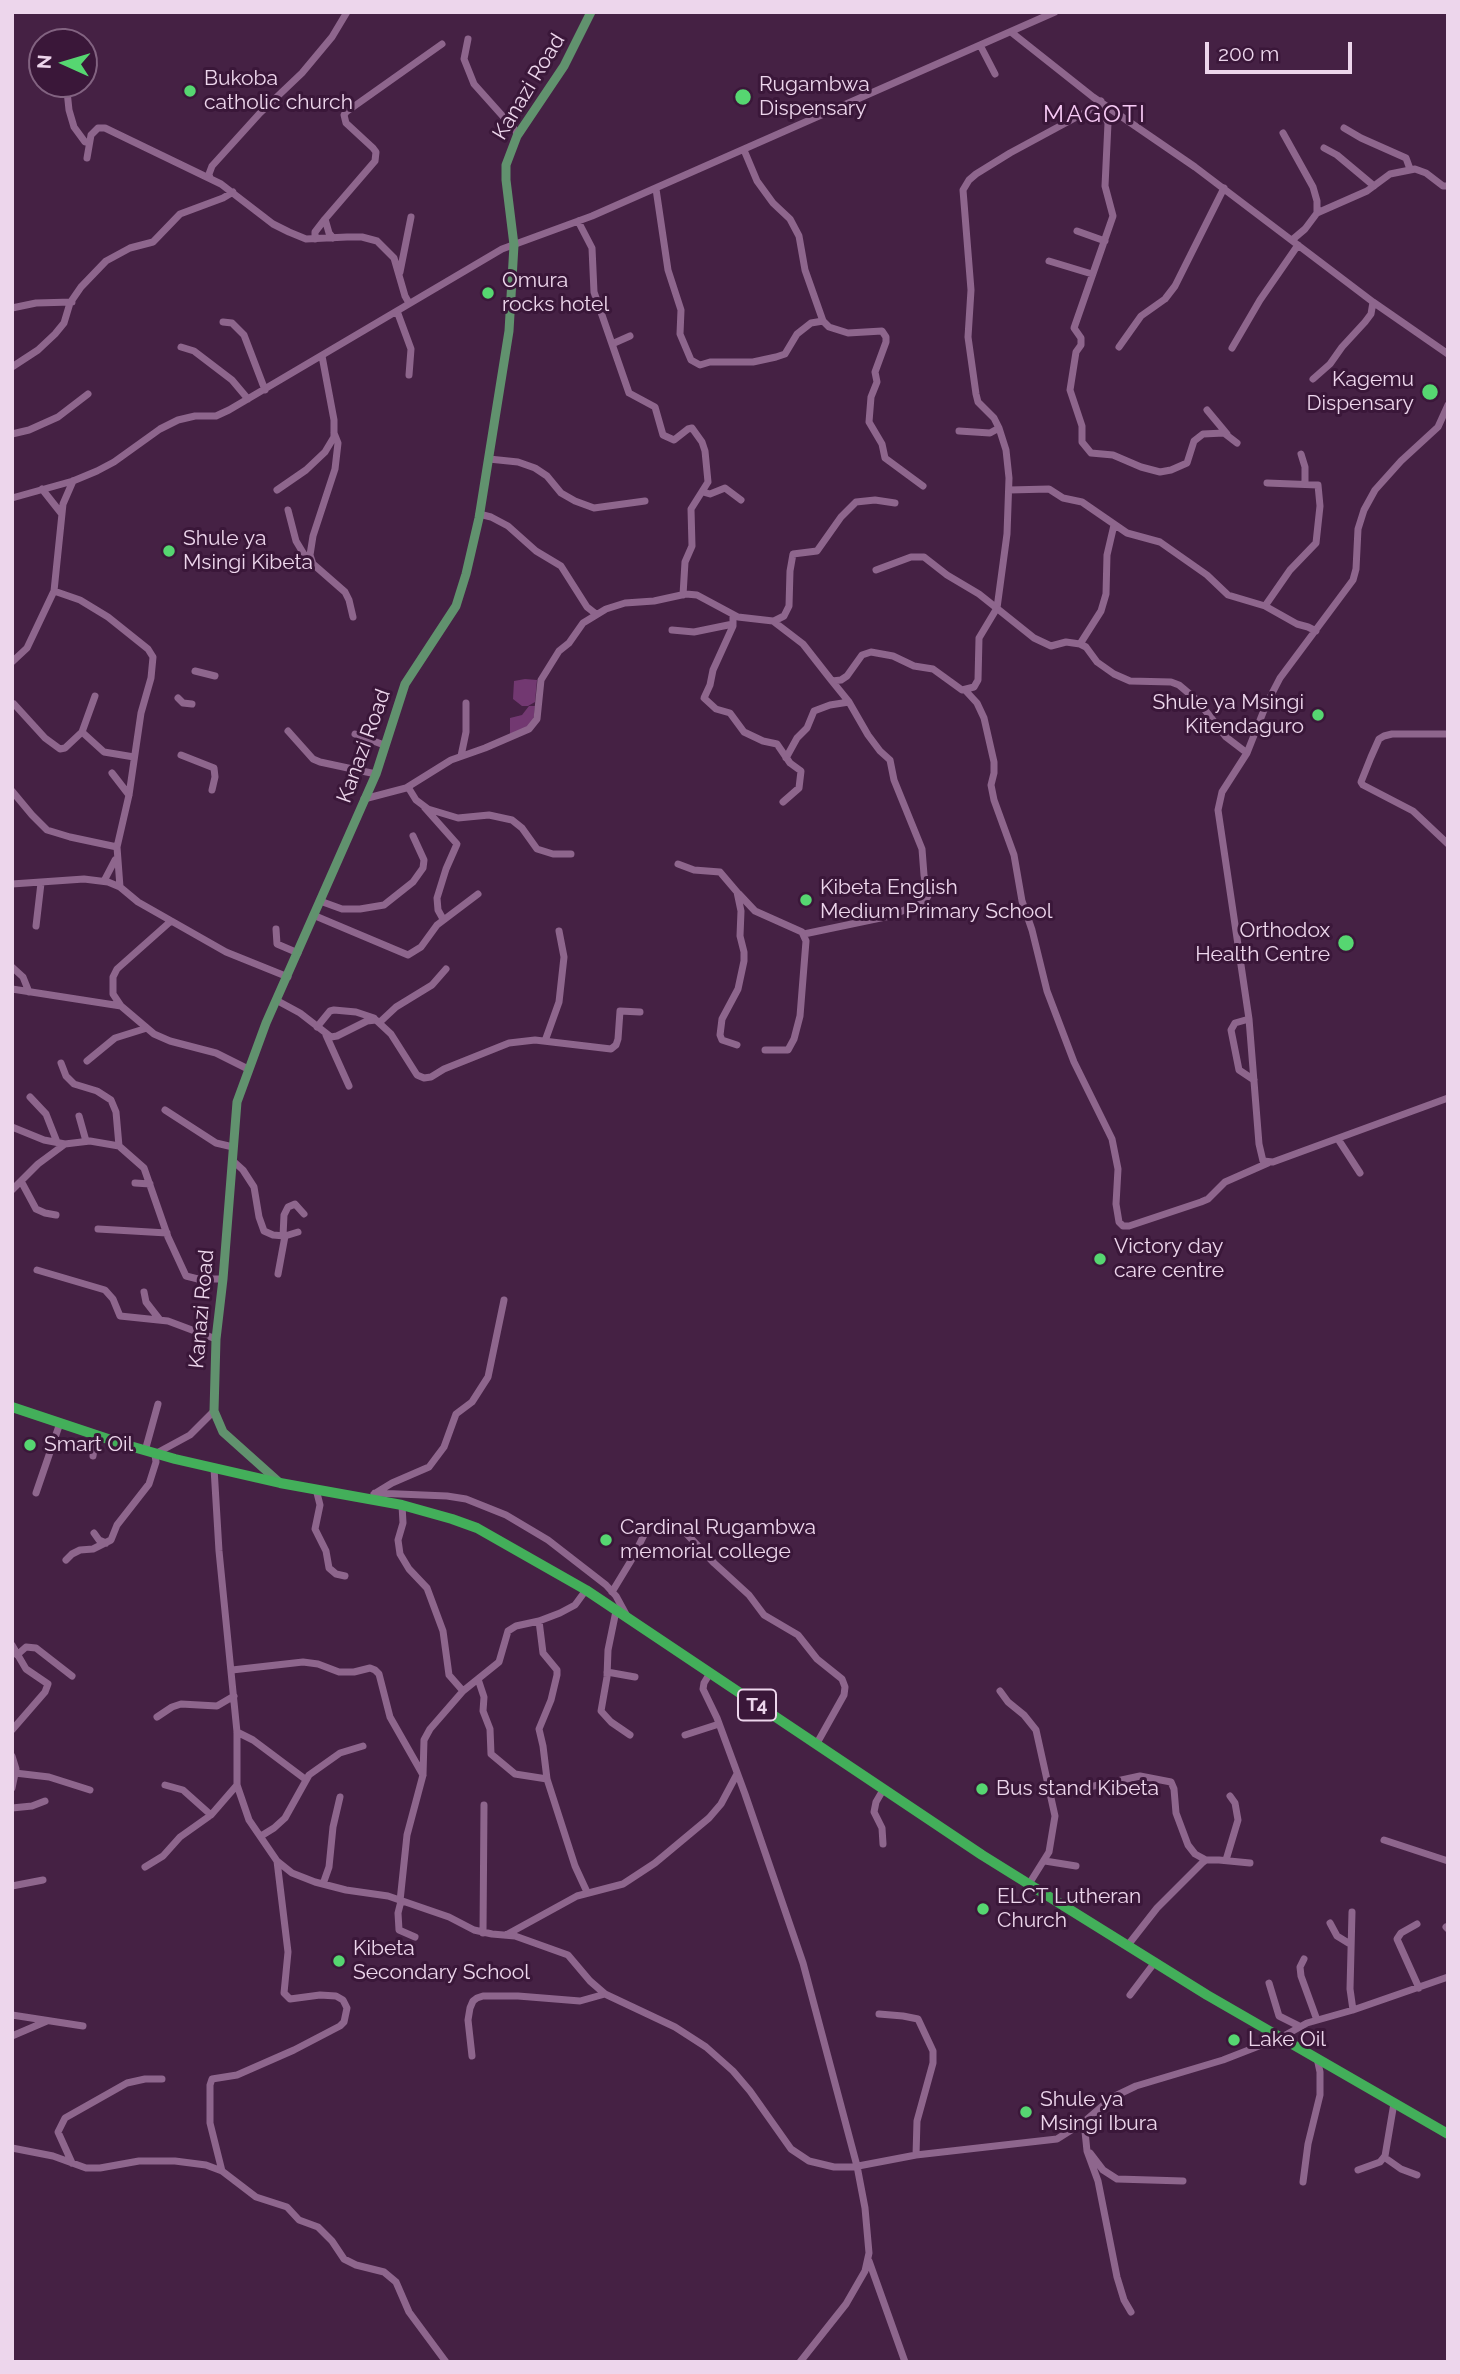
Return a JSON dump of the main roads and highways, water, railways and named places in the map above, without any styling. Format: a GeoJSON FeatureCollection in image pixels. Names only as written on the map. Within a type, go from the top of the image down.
{"type":"FeatureCollection","features":[{"type":"Feature","properties":{"kind":"highway","name":"T4"},"geometry":{"type":"LineString","coordinates":[[12,1407],[150,1452],[280,1483],[372,1496],[477,1528],[586,1590],[938,1827],[1154,1962],[1448,2134]]}},
{"type":"Feature","properties":{"kind":"main road","name":"Kanazi Road"},"geometry":{"type":"LineString","coordinates":[[280,1483],[223,1432],[214,1411],[216,1339],[237,1102],[276,1000],[376,774],[405,684],[456,606],[479,514],[509,331],[514,245],[506,172],[509,152],[564,66],[591,12]]}},
{"type":"Feature","properties":{"kind":"place","name":"Bukoba catholic church"},"geometry":{"type":"Point","coordinates":[190,91]}},
{"type":"Feature","properties":{"kind":"place","name":"Rugambwa Dispensary"},"geometry":{"type":"Point","coordinates":[743,97]}},
{"type":"Feature","properties":{"kind":"place","name":"Omura rocks hotel"},"geometry":{"type":"Point","coordinates":[488,293]}},
{"type":"Feature","properties":{"kind":"place","name":"Kagemu Dispensary"},"geometry":{"type":"Point","coordinates":[1430,392]}},
{"type":"Feature","properties":{"kind":"place","name":"Shule ya Msingi Kibeta"},"geometry":{"type":"Point","coordinates":[169,551]}},
{"type":"Feature","properties":{"kind":"place","name":"Shule ya Msingi Kitendaguro"},"geometry":{"type":"Point","coordinates":[1318,715]}},
{"type":"Feature","properties":{"kind":"place","name":"Kibeta English Medium Primary School"},"geometry":{"type":"Point","coordinates":[806,900]}},
{"type":"Feature","properties":{"kind":"place","name":"Orthodox Health Centre"},"geometry":{"type":"Point","coordinates":[1346,943]}},
{"type":"Feature","properties":{"kind":"place","name":"Victory day care centre"},"geometry":{"type":"Point","coordinates":[1100,1259]}},
{"type":"Feature","properties":{"kind":"place","name":"Smart Oil"},"geometry":{"type":"Point","coordinates":[30,1445]}},
{"type":"Feature","properties":{"kind":"place","name":"Cardinal Rugambwa memorial college"},"geometry":{"type":"Point","coordinates":[606,1540]}},
{"type":"Feature","properties":{"kind":"place","name":"Bus stand Kibeta"},"geometry":{"type":"Point","coordinates":[982,1789]}},
{"type":"Feature","properties":{"kind":"place","name":"ELCT Lutheran Church"},"geometry":{"type":"Point","coordinates":[983,1909]}},
{"type":"Feature","properties":{"kind":"place","name":"Kibeta Secondary School"},"geometry":{"type":"Point","coordinates":[339,1961]}},
{"type":"Feature","properties":{"kind":"place","name":"Lake Oil"},"geometry":{"type":"Point","coordinates":[1234,2040]}},
{"type":"Feature","properties":{"kind":"place","name":"Shule ya Msingi Ibura"},"geometry":{"type":"Point","coordinates":[1026,2112]}},
{"type":"Feature","properties":{"kind":"district","name":"MAGOTI"},"geometry":{"type":"Point","coordinates":[1095,115]}}]}
